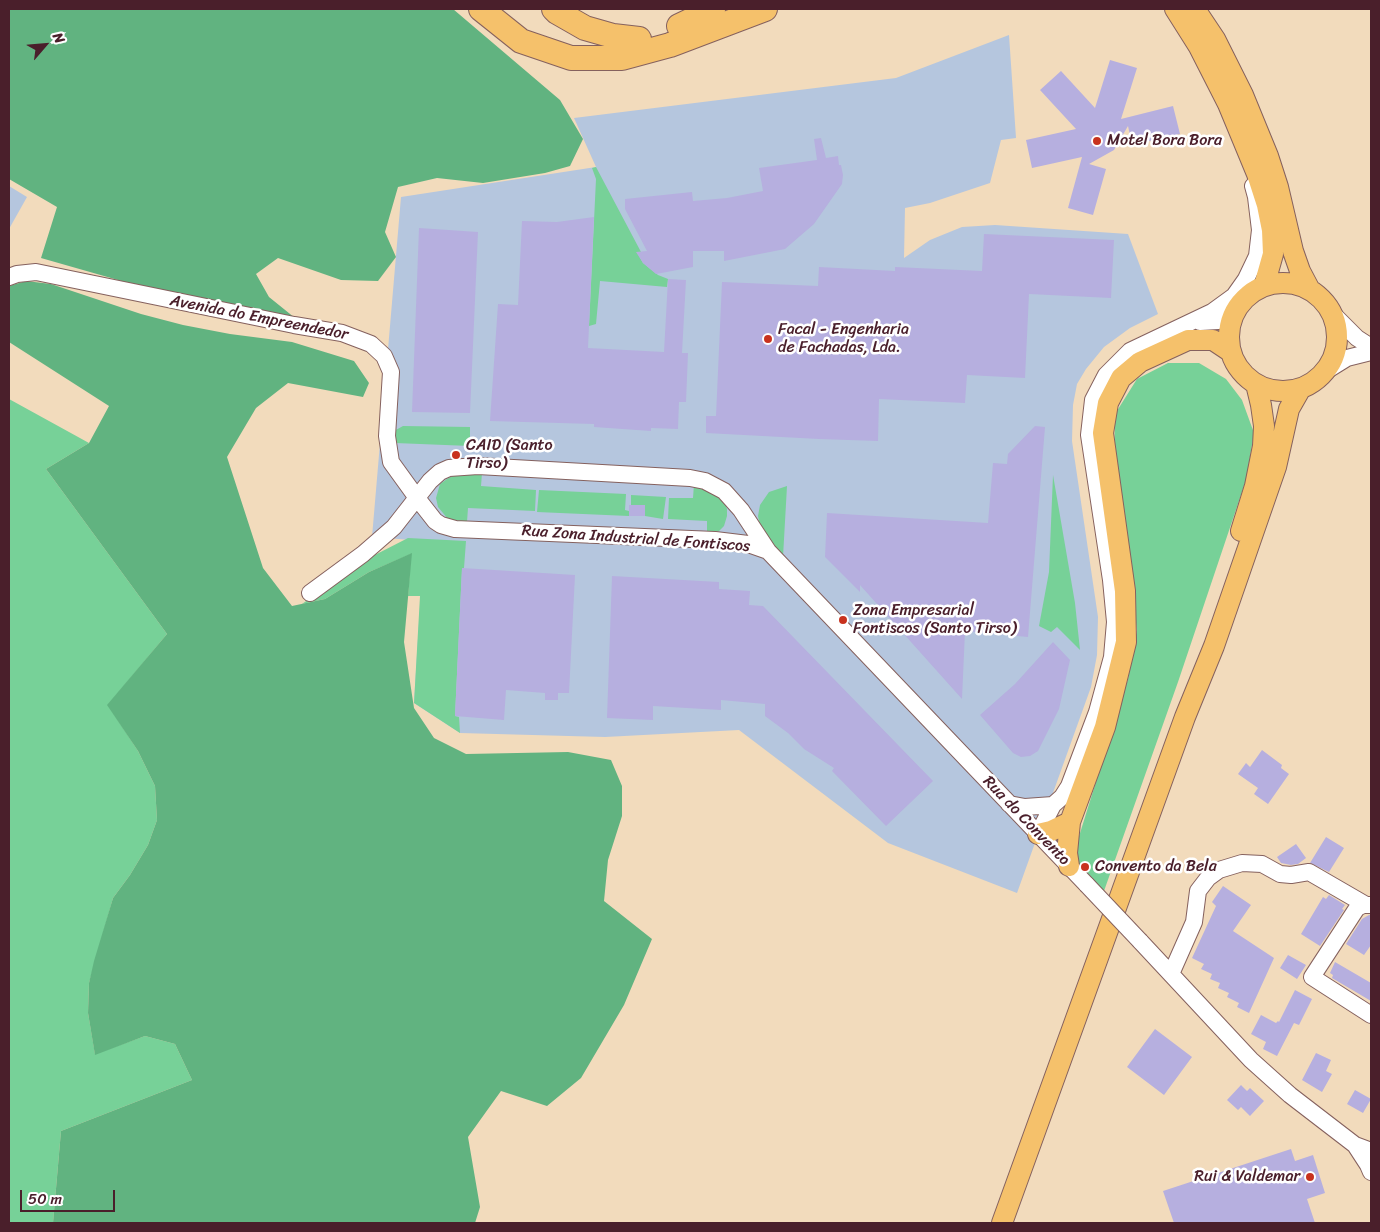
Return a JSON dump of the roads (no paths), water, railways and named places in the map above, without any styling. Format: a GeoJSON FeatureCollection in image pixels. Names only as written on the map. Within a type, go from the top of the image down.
{"type":"FeatureCollection","features":[{"type":"Feature","properties":{"kind":"highway"},"geometry":{"type":"LineString","coordinates":[[488,9],[561,43],[606,47],[639,39],[700,16],[714,18],[765,9]]}},
{"type":"Feature","properties":{"kind":"highway"},"geometry":{"type":"LineString","coordinates":[[488,9],[521,41],[571,58],[622,58],[670,45],[714,18],[736,9]]}},
{"type":"Feature","properties":{"kind":"highway"},"geometry":{"type":"LineString","coordinates":[[554,9],[556,12],[585,28],[613,36],[639,39]]}},
{"type":"Feature","properties":{"kind":"main road"},"geometry":{"type":"LineString","coordinates":[[1175,9],[1199,47],[1224,96],[1246,147],[1267,205],[1272,230],[1273,254],[1264,286]]}},
{"type":"Feature","properties":{"kind":"main road"},"geometry":{"type":"LineString","coordinates":[[1195,9],[1215,39],[1250,113],[1271,164],[1293,251],[1300,271],[1310,290]]}},
{"type":"Feature","properties":{"kind":"main road"},"geometry":{"type":"LineString","coordinates":[[1280,282],[1296,284],[1310,290],[1323,300],[1332,313],[1337,328],[1337,344],[1334,359],[1315,382],[1301,388],[1286,391],[1270,390],[1256,384],[1241,370],[1231,352],[1230,332],[1235,313],[1247,297],[1264,286],[1280,282]]}},
{"type":"Feature","properties":{"kind":"main road"},"geometry":{"type":"LineString","coordinates":[[1069,866],[1067,853],[1070,822],[1105,727],[1126,642],[1125,591],[1103,433],[1108,403],[1121,378],[1140,362],[1188,340],[1213,340],[1231,352]]}},
{"type":"Feature","properties":{"kind":"main road"},"geometry":{"type":"LineString","coordinates":[[1185,717],[1260,464],[1264,426],[1256,384]]}},
{"type":"Feature","properties":{"kind":"main road"},"geometry":{"type":"LineString","coordinates":[[1002,1223],[1185,717],[1214,646],[1265,503],[1276,467],[1289,410],[1301,388]]}},
{"type":"Feature","properties":{"kind":"main road"},"geometry":{"type":"LineString","coordinates":[[1038,834],[1070,822]]}},
{"type":"Feature","properties":{"kind":"street"},"geometry":{"type":"LineString","coordinates":[[1038,834],[1053,805],[1062,798],[1070,786],[1097,712],[1112,657],[1115,622],[1111,580],[1089,435],[1093,400],[1106,375],[1130,351],[1212,312],[1234,296],[1246,279],[1257,256],[1260,230],[1256,197],[1246,160],[1246,147]]}},
{"type":"Feature","properties":{"kind":"street","name":"Avenida do Empreendedor"},"geometry":{"type":"LineString","coordinates":[[9,277],[36,272],[284,323],[342,333],[371,344],[384,356],[392,372],[387,436],[392,462],[417,498]]}},
{"type":"Feature","properties":{"kind":"street"},"geometry":{"type":"LineString","coordinates":[[1188,323],[1218,321],[1235,313]]}},
{"type":"Feature","properties":{"kind":"street"},"geometry":{"type":"LineString","coordinates":[[1332,313],[1357,338],[1371,347]]}},
{"type":"Feature","properties":{"kind":"street"},"geometry":{"type":"LineString","coordinates":[[1326,371],[1347,358],[1371,352]]}},
{"type":"Feature","properties":{"kind":"street","name":"Rua Zona Industrial de Fontiscos"},"geometry":{"type":"LineString","coordinates":[[458,466],[690,478],[705,481],[724,491],[741,510],[768,551],[748,544],[715,540],[455,529],[435,521],[417,498],[430,481],[440,472],[458,466]]}},
{"type":"Feature","properties":{"kind":"street"},"geometry":{"type":"LineString","coordinates":[[310,593],[363,554],[394,527],[417,498]]}},
{"type":"Feature","properties":{"kind":"street","name":"Rua do Convento"},"geometry":{"type":"LineString","coordinates":[[768,551],[1069,866],[1251,1060],[1290,1095],[1355,1145],[1371,1151]]}},
{"type":"Feature","properties":{"kind":"street"},"geometry":{"type":"LineString","coordinates":[[1009,804],[1025,807],[1053,805]]}},
{"type":"Feature","properties":{"kind":"street"},"geometry":{"type":"LineString","coordinates":[[1171,974],[1194,922],[1198,891],[1208,878],[1219,870],[1242,863],[1262,864],[1280,874],[1291,875],[1309,872],[1369,905]]}},
{"type":"Feature","properties":{"kind":"street"},"geometry":{"type":"LineString","coordinates":[[1369,905],[1357,908],[1312,977],[1371,1015]]}},
{"type":"Feature","properties":{"kind":"street","name":"Rua do Convento"},"geometry":{"type":"LineString","coordinates":[[1355,1145],[1371,1172]]}},
{"type":"Feature","properties":{"kind":"place","name":"Motel Bora Bora"},"geometry":{"type":"Point","coordinates":[1097,141]}},
{"type":"Feature","properties":{"kind":"place","name":"Facal - Engenharia de Fachadas, Lda."},"geometry":{"type":"Point","coordinates":[768,339]}},
{"type":"Feature","properties":{"kind":"place","name":"CAID (Santo Tirso)"},"geometry":{"type":"Point","coordinates":[456,455]}},
{"type":"Feature","properties":{"kind":"place","name":"Zona Empresarial Fontiscos (Santo Tirso)"},"geometry":{"type":"Point","coordinates":[843,620]}},
{"type":"Feature","properties":{"kind":"place","name":"Convento da Bela"},"geometry":{"type":"Point","coordinates":[1085,867]}},
{"type":"Feature","properties":{"kind":"place","name":"Rui & Valdemar"},"geometry":{"type":"Point","coordinates":[1310,1177]}}]}
